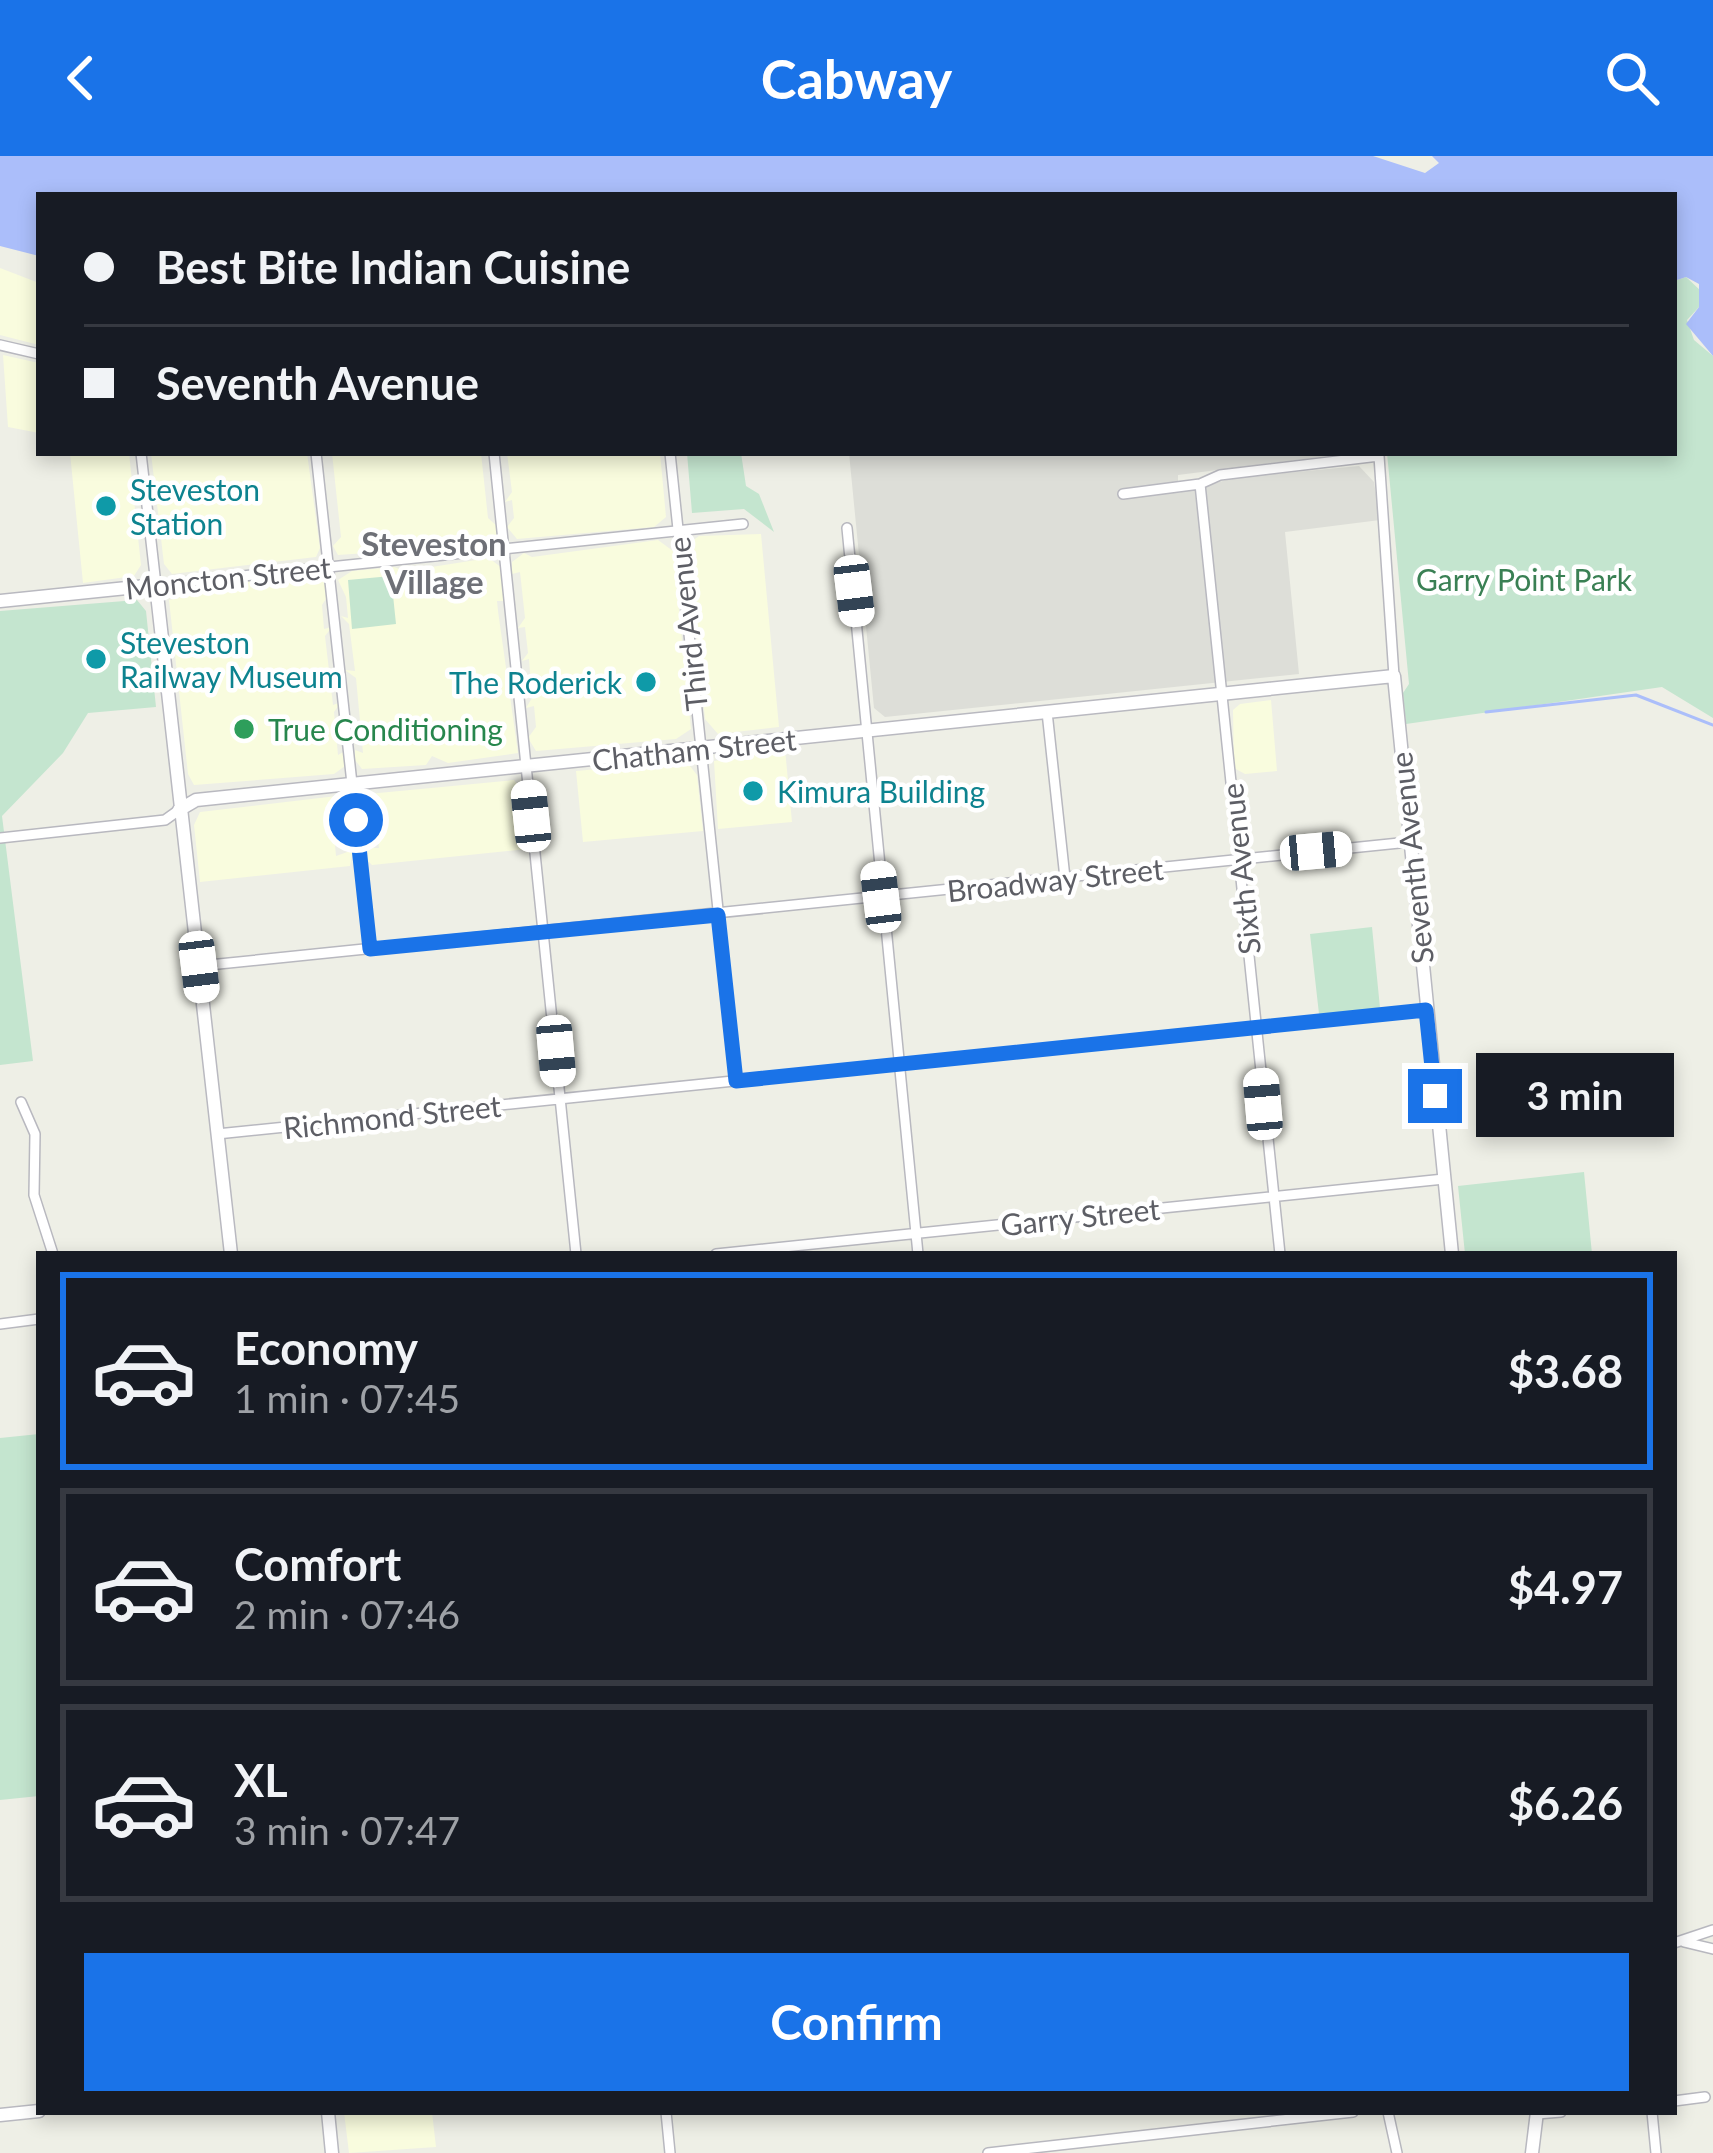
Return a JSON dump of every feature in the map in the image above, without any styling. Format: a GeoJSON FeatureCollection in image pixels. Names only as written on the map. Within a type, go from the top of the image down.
{"type":"FeatureCollection","features":[{"type":"Feature","properties":{"kind":"street"},"geometry":{"type":"LineString","coordinates":[[0,345],[36,353]]}},
{"type":"Feature","properties":{"kind":"street"},"geometry":{"type":"LineString","coordinates":[[141,456],[231,1251]]}},
{"type":"Feature","properties":{"kind":"street"},"geometry":{"type":"LineString","coordinates":[[316,456],[370,949]]}},
{"type":"Feature","properties":{"kind":"street"},"geometry":{"type":"LineString","coordinates":[[494,456],[576,1251]]}},
{"type":"Feature","properties":{"kind":"street","name":"Third Avenue"},"geometry":{"type":"LineString","coordinates":[[670,456],[736,1081]]}},
{"type":"Feature","properties":{"kind":"street","name":"Seventh Avenue"},"geometry":{"type":"LineString","coordinates":[[1200,484],[1220,475],[1379,459],[1409,842],[1452,1251]]}},
{"type":"Feature","properties":{"kind":"street"},"geometry":{"type":"LineString","coordinates":[[1123,494],[1200,484]]}},
{"type":"Feature","properties":{"kind":"street","name":"Sixth Avenue"},"geometry":{"type":"LineString","coordinates":[[1200,484],[1280,1251]]}},
{"type":"Feature","properties":{"kind":"street","name":"Moncton Street"},"geometry":{"type":"LineString","coordinates":[[0,601],[743,524]]}},
{"type":"Feature","properties":{"kind":"street"},"geometry":{"type":"LineString","coordinates":[[847,528],[918,1251]]}},
{"type":"Feature","properties":{"kind":"street","name":"Chatham Street"},"geometry":{"type":"LineString","coordinates":[[0,838],[165,820],[200,799],[1394,676]]}},
{"type":"Feature","properties":{"kind":"street"},"geometry":{"type":"LineString","coordinates":[[1047,712],[1065,878]]}},
{"type":"Feature","properties":{"kind":"street","name":"Broadway Street"},"geometry":{"type":"LineString","coordinates":[[199,967],[1409,842]]}},
{"type":"Feature","properties":{"kind":"street","name":"Richmond Street"},"geometry":{"type":"LineString","coordinates":[[217,1134],[1426,1010]]}},
{"type":"Feature","properties":{"kind":"street"},"geometry":{"type":"LineString","coordinates":[[22,1102],[34,1134],[34,1195],[52,1251]]}},
{"type":"Feature","properties":{"kind":"street","name":"Garry Street"},"geometry":{"type":"LineString","coordinates":[[756,1251],[1444,1179]]}},
{"type":"Feature","properties":{"kind":"street"},"geometry":{"type":"LineString","coordinates":[[0,1324],[36,1319]]}},
{"type":"Feature","properties":{"kind":"street"},"geometry":{"type":"LineString","coordinates":[[1679,1942],[1713,1930]]}},
{"type":"Feature","properties":{"kind":"street"},"geometry":{"type":"LineString","coordinates":[[1679,1942],[1713,1949]]}},
{"type":"Feature","properties":{"kind":"street"},"geometry":{"type":"LineString","coordinates":[[1677,2101],[1705,2097]]}},
{"type":"Feature","properties":{"kind":"street"},"geometry":{"type":"LineString","coordinates":[[0,2115],[36,2110]]}},
{"type":"Feature","properties":{"kind":"street"},"geometry":{"type":"LineString","coordinates":[[328,2115],[332,2153]]}},
{"type":"Feature","properties":{"kind":"street"},"geometry":{"type":"LineString","coordinates":[[665,2115],[670,2153]]}},
{"type":"Feature","properties":{"kind":"street"},"geometry":{"type":"LineString","coordinates":[[988,2153],[1326,2115]]}},
{"type":"Feature","properties":{"kind":"street"},"geometry":{"type":"LineString","coordinates":[[1389,2115],[1397,2153]]}},
{"type":"Feature","properties":{"kind":"street"},"geometry":{"type":"LineString","coordinates":[[1532,2153],[1537,2115]]}},
{"type":"Feature","properties":{"kind":"street"},"geometry":{"type":"LineString","coordinates":[[1652,2115],[1656,2153]]}},
{"type":"Feature","properties":{"kind":"shaded area"},"geometry":{"type":"Polygon","coordinates":[[[0,268],[36,282],[36,344],[0,335],[0,268]]]}},
{"type":"Feature","properties":{"kind":"shaded area"},"geometry":{"type":"Polygon","coordinates":[[[3,355],[36,362],[36,432],[8,427],[3,355]]]}},
{"type":"Feature","properties":{"kind":"shaded area","name":"Steveston Station"},"geometry":{"type":"Polygon","coordinates":[[[70,456],[129,456],[141,565],[134,576],[83,583],[70,456]]]}},
{"type":"Feature","properties":{"kind":"shaded area"},"geometry":{"type":"Polygon","coordinates":[[[151,456],[307,456],[320,548],[316,557],[172,574],[164,564],[151,456]]]}},
{"type":"Feature","properties":{"kind":"shaded area"},"geometry":{"type":"Polygon","coordinates":[[[332,456],[481,456],[488,518],[498,527],[497,536],[480,545],[338,555],[333,546],[341,537],[332,456]]]}},
{"type":"Feature","properties":{"kind":"shaded area"},"geometry":{"type":"Polygon","coordinates":[[[507,456],[660,456],[666,517],[654,527],[517,539],[507,527],[514,518],[512,500],[505,502],[512,492],[507,456]]]}},
{"type":"Feature","properties":{"kind":"shaded area"},"geometry":{"type":"Polygon","coordinates":[[[849,456],[1327,456],[1178,475],[1178,493],[1234,478],[1359,466],[1374,482],[1380,520],[1285,532],[1299,674],[885,717],[874,708],[849,456]]]}},
{"type":"Feature","properties":{"kind":"shaded area"},"geometry":{"type":"Polygon","coordinates":[[[761,534],[779,727],[718,734],[705,719],[688,544],[699,536],[761,534]]]}},
{"type":"Feature","properties":{"kind":"shaded area"},"geometry":{"type":"Polygon","coordinates":[[[658,540],[673,551],[691,729],[676,739],[536,751],[528,738],[536,727],[534,706],[526,708],[532,698],[529,659],[522,661],[528,653],[525,627],[518,628],[525,618],[520,572],[512,574],[512,562],[524,553],[532,557],[658,540]]]}},
{"type":"Feature","properties":{"kind":"shaded area"},"geometry":{"type":"Polygon","coordinates":[[[489,558],[502,568],[506,601],[497,601],[518,753],[448,763],[432,756],[426,765],[362,769],[355,760],[355,750],[363,753],[356,678],[345,670],[355,671],[349,624],[341,616],[348,618],[346,597],[338,580],[352,571],[394,567],[415,575],[425,568],[489,558]]]}},
{"type":"Feature","properties":{"kind":"shaded area"},"geometry":{"type":"Polygon","coordinates":[[[322,578],[329,594],[322,605],[324,629],[332,627],[325,636],[333,705],[341,702],[334,712],[338,755],[345,751],[345,766],[334,774],[194,785],[188,774],[169,600],[236,583],[322,578]]]}},
{"type":"Feature","properties":{"kind":"shaded area"},"geometry":{"type":"Polygon","coordinates":[[[1271,700],[1277,771],[1245,774],[1234,768],[1233,710],[1240,704],[1271,700]]]}},
{"type":"Feature","properties":{"kind":"shaded area"},"geometry":{"type":"Polygon","coordinates":[[[785,749],[792,822],[718,829],[714,761],[785,749]]]}},
{"type":"Feature","properties":{"kind":"shaded area"},"geometry":{"type":"Polygon","coordinates":[[[686,761],[697,775],[703,831],[583,842],[576,771],[686,761]]]}},
{"type":"Feature","properties":{"kind":"shaded area"},"geometry":{"type":"Polygon","coordinates":[[[514,780],[522,790],[527,849],[372,865],[368,861],[368,848],[379,848],[375,816],[363,808],[368,794],[514,780]]]}},
{"type":"Feature","properties":{"kind":"shaded area"},"geometry":{"type":"Polygon","coordinates":[[[337,796],[349,803],[350,821],[334,834],[336,856],[353,850],[350,866],[200,882],[194,825],[200,812],[337,796]]]}},
{"type":"Feature","properties":{"kind":"shaded area"},"geometry":{"type":"Polygon","coordinates":[[[344,2115],[432,2115],[436,2147],[349,2153],[344,2115]]]}},
{"type":"Feature","properties":{"kind":"green space","name":"Garry Point Park"},"geometry":{"type":"Polygon","coordinates":[[[1686,277],[1701,291],[1699,307],[1687,320],[1694,340],[1713,356],[1713,718],[1662,687],[1406,724],[1403,693],[1409,684],[1387,456],[1677,456],[1677,280],[1686,277]]]}},
{"type":"Feature","properties":{"kind":"green space"},"geometry":{"type":"Polygon","coordinates":[[[687,456],[741,456],[746,486],[759,494],[774,532],[744,509],[692,513],[687,456]]]}},
{"type":"Feature","properties":{"kind":"green space"},"geometry":{"type":"Polygon","coordinates":[[[391,576],[396,624],[352,629],[348,580],[391,576]]]}},
{"type":"Feature","properties":{"kind":"green space"},"geometry":{"type":"Polygon","coordinates":[[[137,600],[146,611],[156,707],[88,713],[63,753],[2,816],[33,1061],[0,1065],[0,611],[137,600]]]}},
{"type":"Feature","properties":{"kind":"green space"},"geometry":{"type":"Polygon","coordinates":[[[1372,927],[1380,1008],[1319,1014],[1310,934],[1372,927]]]}},
{"type":"Feature","properties":{"kind":"green space"},"geometry":{"type":"Polygon","coordinates":[[[1584,1172],[1592,1251],[1465,1251],[1458,1186],[1584,1172]]]}},
{"type":"Feature","properties":{"kind":"green space"},"geometry":{"type":"Polygon","coordinates":[[[36,1434],[36,1796],[0,1800],[0,1438],[36,1434]]]}},
{"type":"Feature","properties":{"kind":"water"},"geometry":{"type":"Polygon","coordinates":[[[0,156],[1373,156],[1425,173],[1439,163],[1432,156],[1713,156],[1713,356],[1686,324],[1699,307],[1699,284],[1686,277],[1677,280],[1677,192],[36,192],[36,255],[0,246],[0,156]]]}},
{"type":"Feature","properties":{"kind":"waterway"},"geometry":{"type":"LineString","coordinates":[[1486,712],[1636,695],[1713,725]]}},
{"type":"Feature","properties":{"kind":"place","name":"Steveston Station"},"geometry":{"type":"Point","coordinates":[106,506]}},
{"type":"Feature","properties":{"kind":"place","name":"Steveston Railway Museum"},"geometry":{"type":"Point","coordinates":[96,659]}},
{"type":"Feature","properties":{"kind":"place","name":"The Roderick"},"geometry":{"type":"Point","coordinates":[646,682]}},
{"type":"Feature","properties":{"kind":"place","name":"True Conditioning"},"geometry":{"type":"Point","coordinates":[244,729]}},
{"type":"Feature","properties":{"kind":"place","name":"Kimura Building"},"geometry":{"type":"Point","coordinates":[753,791]}},
{"type":"Feature","properties":{"kind":"district","name":"Steveston Village"},"geometry":{"type":"Point","coordinates":[434,562]}},
{"type":"Feature","properties":{"kind":"route"},"geometry":{"type":"LineString","coordinates":[[356,820],[370,949],[718,915],[736,1081],[1426,1010],[1435,1096]]}}]}
